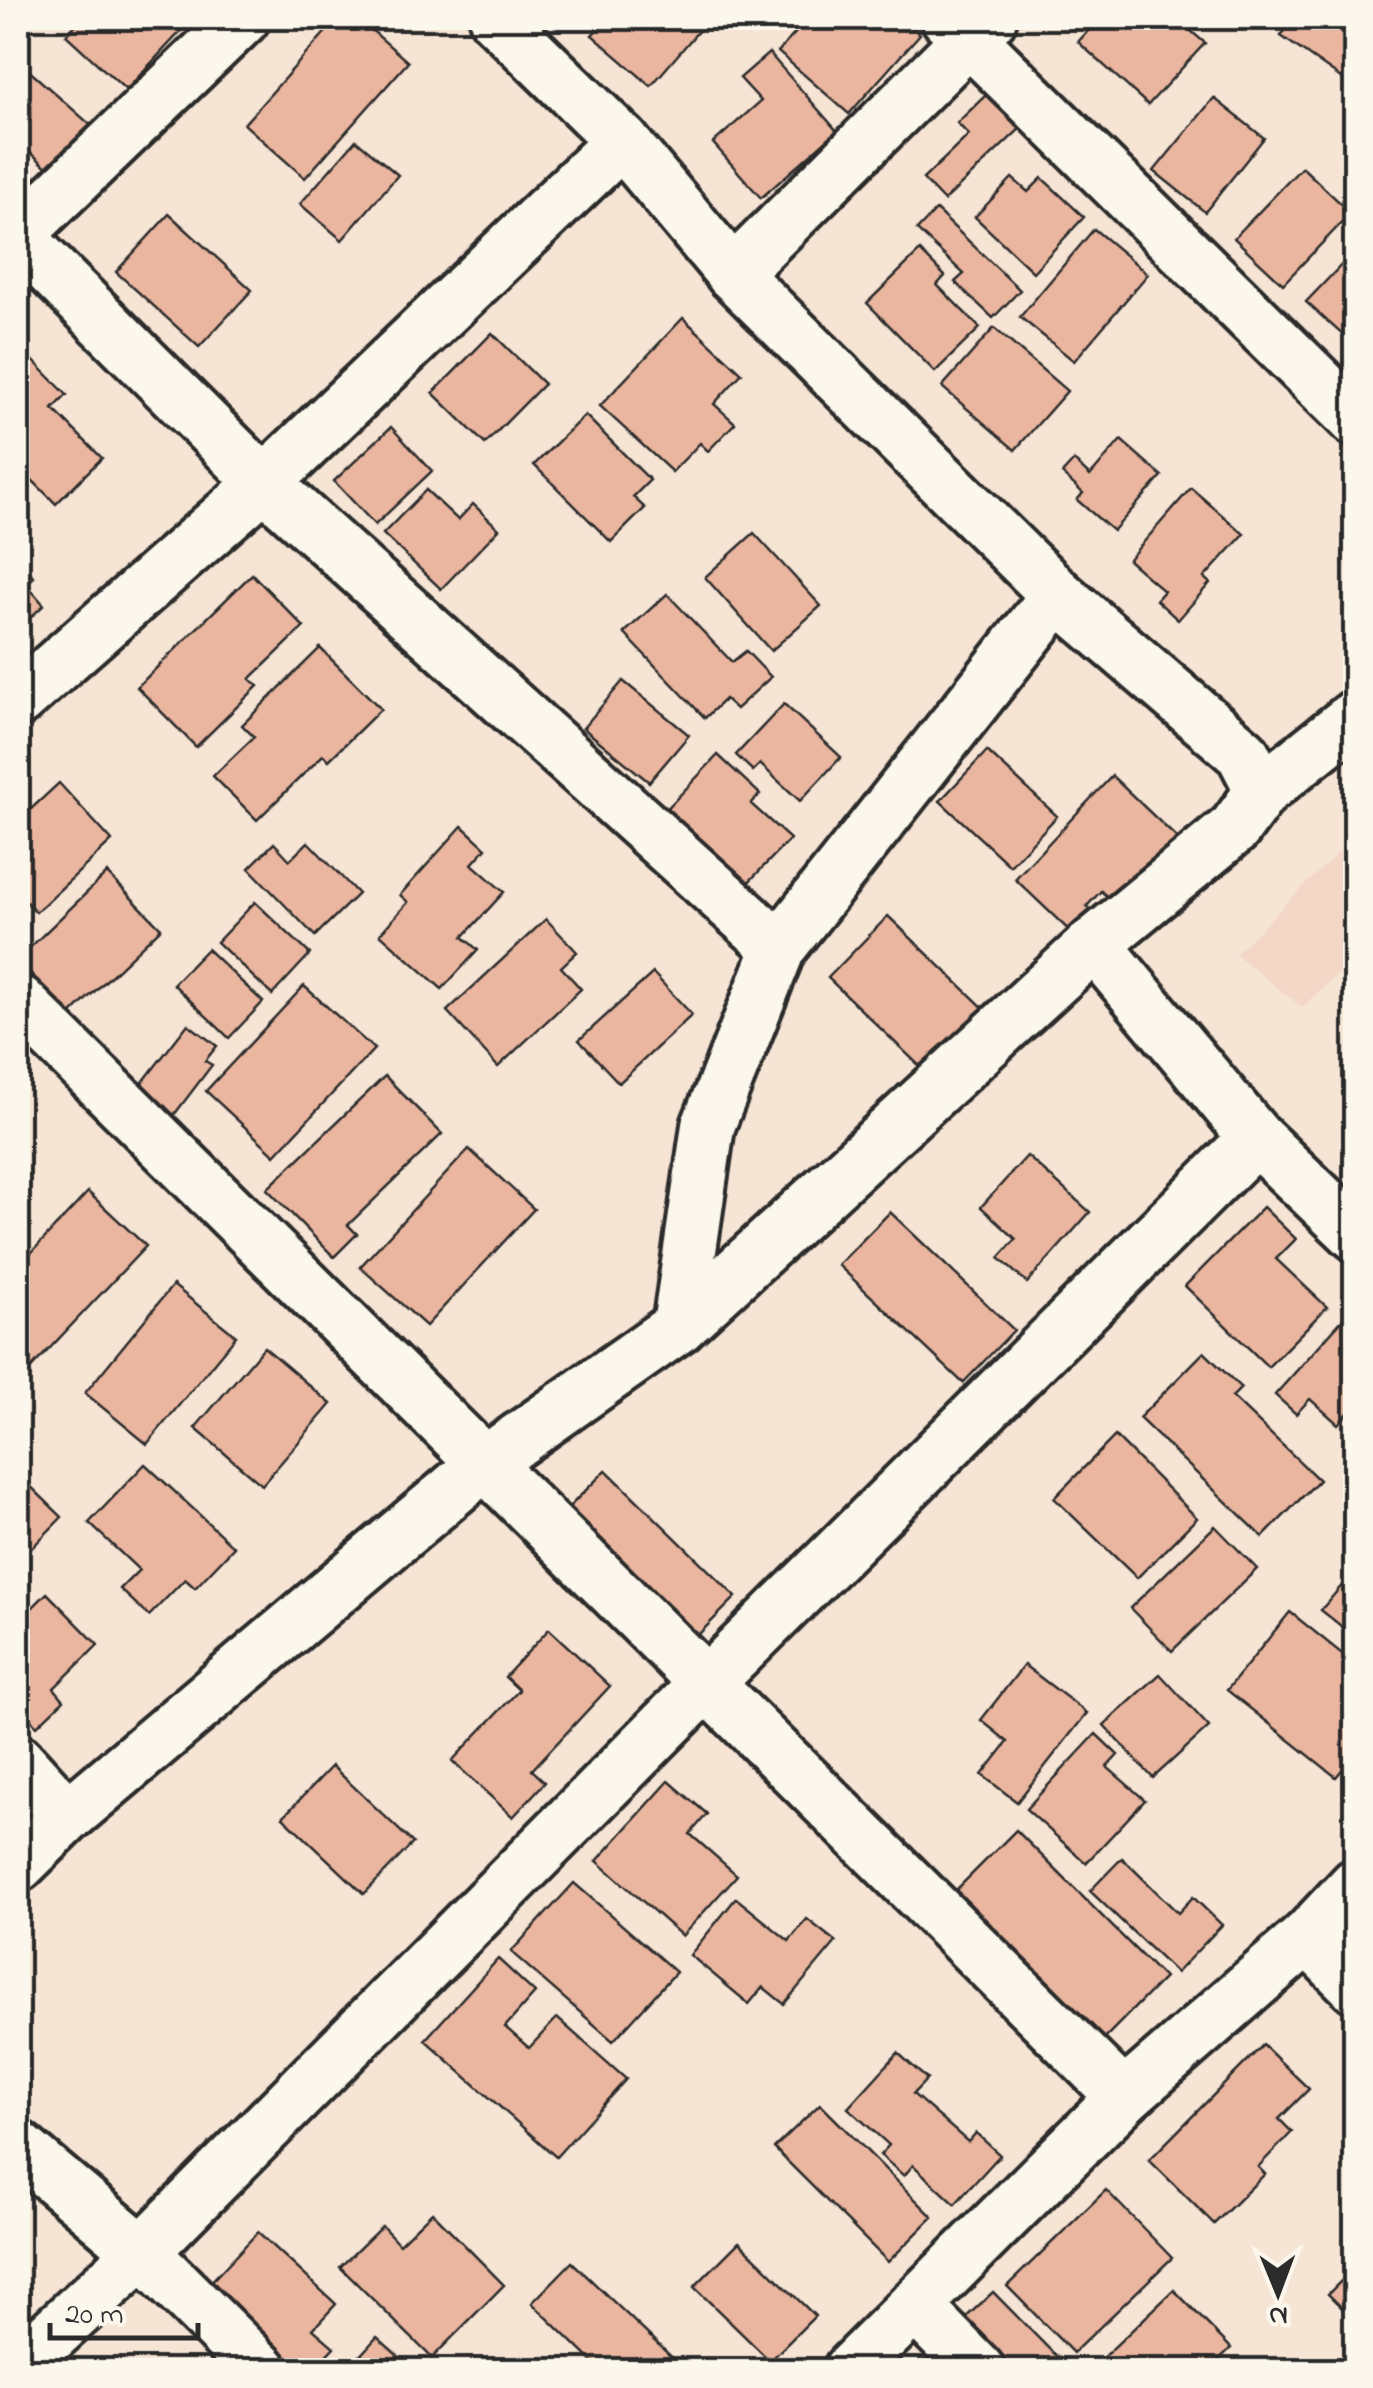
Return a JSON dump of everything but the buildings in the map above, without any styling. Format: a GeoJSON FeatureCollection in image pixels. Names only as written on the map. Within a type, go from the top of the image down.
{"type":"FeatureCollection","features":[{"type":"Feature","properties":{"kind":"street"},"geometry":{"type":"LineString","coordinates":[[242,18],[18,236],[264,483],[779,948]]}},
{"type":"Feature","properties":{"kind":"street"},"geometry":{"type":"LineString","coordinates":[[496,18],[622,142],[733,274],[1058,595],[1242,754],[1262,792]]}},
{"type":"Feature","properties":{"kind":"street"},"geometry":{"type":"LineString","coordinates":[[733,274],[969,24],[1356,420]]}},
{"type":"Feature","properties":{"kind":"street"},"geometry":{"type":"LineString","coordinates":[[18,700],[264,483],[622,142]]}},
{"type":"Feature","properties":{"kind":"street"},"geometry":{"type":"LineString","coordinates":[[679,1326],[708,1126],[779,948],[1058,595]]}},
{"type":"Feature","properties":{"kind":"street"},"geometry":{"type":"LineString","coordinates":[[18,1865],[68,1816],[485,1463],[679,1326],[1094,944],[1235,828],[1262,792],[1356,716]]}},
{"type":"Feature","properties":{"kind":"street"},"geometry":{"type":"LineString","coordinates":[[1094,944],[1256,1138],[1356,1234]]}},
{"type":"Feature","properties":{"kind":"street"},"geometry":{"type":"LineString","coordinates":[[18,1001],[1124,2098]]}},
{"type":"Feature","properties":{"kind":"street"},"geometry":{"type":"LineString","coordinates":[[18,2366],[142,2252],[1256,1138]]}},
{"type":"Feature","properties":{"kind":"street"},"geometry":{"type":"LineString","coordinates":[[18,1761],[68,1816]]}},
{"type":"Feature","properties":{"kind":"street"},"geometry":{"type":"LineString","coordinates":[[850,2370],[1124,2098],[1307,1937],[1356,1886]]}},
{"type":"Feature","properties":{"kind":"street"},"geometry":{"type":"LineString","coordinates":[[1307,1937],[1356,1986]]}},
{"type":"Feature","properties":{"kind":"street"},"geometry":{"type":"LineString","coordinates":[[18,2146],[142,2252],[261,2370]]}},
{"type":"Feature","properties":{"kind":"street"},"geometry":{"type":"LineString","coordinates":[[916,2307],[978,2370]]}},
{"type":"Feature","properties":{"kind":"shaded area"},"geometry":{"type":"Polygon","coordinates":[[[1355,836],[1355,958],[1302,1007],[1235,954],[1355,836]]]}}]}
